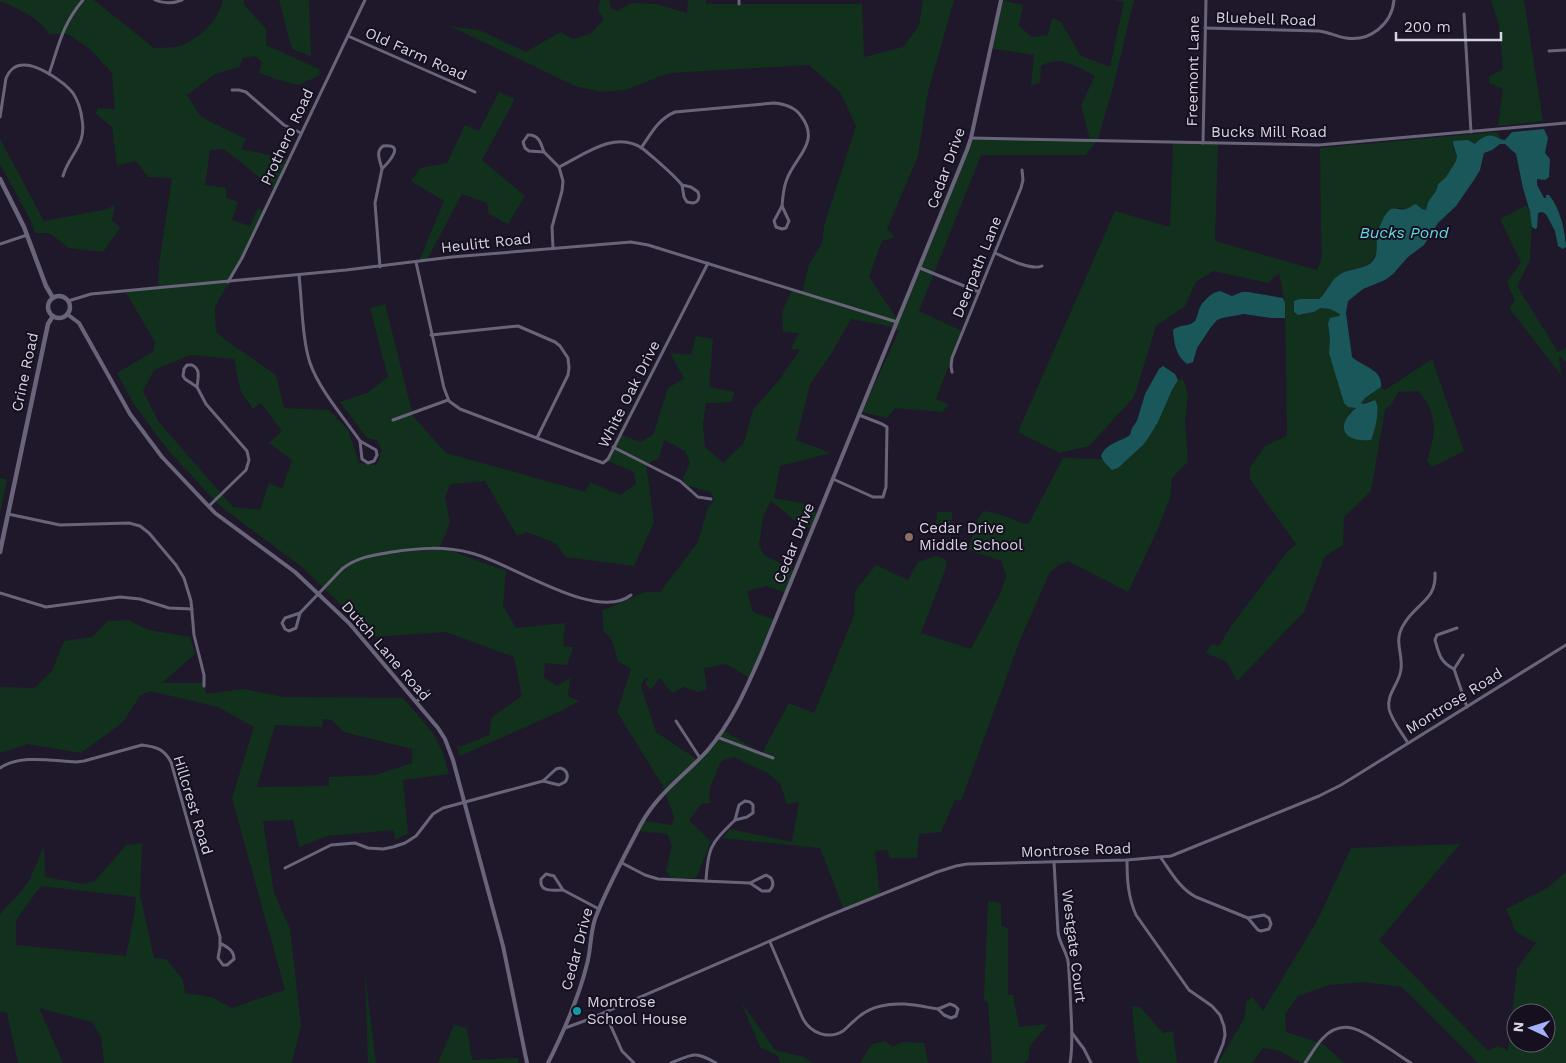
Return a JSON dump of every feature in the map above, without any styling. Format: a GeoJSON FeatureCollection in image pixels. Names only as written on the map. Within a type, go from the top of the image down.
{"type":"FeatureCollection","features":[{"type":"Feature","properties":{"kind":"main road","name":"Crine Road"},"geometry":{"type":"LineString","coordinates":[[0,179],[27,235],[46,286],[53,298],[48,304],[50,314],[58,318],[67,314]]}},
{"type":"Feature","properties":{"kind":"main road"},"geometry":{"type":"LineString","coordinates":[[53,298],[59,296],[68,301],[70,308],[67,314]]}},
{"type":"Feature","properties":{"kind":"main road","name":"Crine Road"},"geometry":{"type":"LineString","coordinates":[[0,552],[48,324],[53,316]]}},
{"type":"Feature","properties":{"kind":"street"},"geometry":{"type":"LineString","coordinates":[[49,74],[61,35],[84,0]]}},
{"type":"Feature","properties":{"kind":"street"},"geometry":{"type":"LineString","coordinates":[[155,0],[165,3],[174,3],[182,0]]}},
{"type":"Feature","properties":{"kind":"street","name":"Prothero Road"},"geometry":{"type":"LineString","coordinates":[[228,282],[242,258],[365,0]]}},
{"type":"Feature","properties":{"kind":"street","name":"Cedar Drive"},"geometry":{"type":"LineString","coordinates":[[548,1063],[564,1028],[587,966],[594,925],[599,909],[642,823],[651,808],[670,785],[700,758],[717,738],[734,712],[752,674],[920,268],[971,138],[1001,0]]}},
{"type":"Feature","properties":{"kind":"street","name":"Freemont Lane"},"geometry":{"type":"LineString","coordinates":[[1203,143],[1206,0]]}},
{"type":"Feature","properties":{"kind":"street","name":"Bluebell Road"},"geometry":{"type":"LineString","coordinates":[[1205,28],[1319,31],[1348,38],[1360,38],[1371,34],[1385,24],[1392,10],[1394,0]]}},
{"type":"Feature","properties":{"kind":"street"},"geometry":{"type":"LineString","coordinates":[[1464,14],[1471,132]]}},
{"type":"Feature","properties":{"kind":"street","name":"Old Farm Road"},"geometry":{"type":"LineString","coordinates":[[348,36],[475,92]]}},
{"type":"Feature","properties":{"kind":"street"},"geometry":{"type":"LineString","coordinates":[[1549,51],[1566,50]]}},
{"type":"Feature","properties":{"kind":"street"},"geometry":{"type":"LineString","coordinates":[[0,117],[6,78],[18,66],[26,65],[49,74],[63,83],[73,94],[79,105],[83,129],[80,143],[64,170],[63,176]]}},
{"type":"Feature","properties":{"kind":"street"},"geometry":{"type":"LineString","coordinates":[[232,90],[246,92],[284,125],[301,133]]}},
{"type":"Feature","properties":{"kind":"street"},"geometry":{"type":"LineString","coordinates":[[641,148],[659,123],[675,112],[774,103],[789,106],[796,110],[803,119],[807,127],[808,137],[805,149],[787,179],[782,206],[774,221],[776,228],[782,229],[786,228],[789,221],[782,206]]}},
{"type":"Feature","properties":{"kind":"street","name":"Bucks Mill Road"},"geometry":{"type":"LineString","coordinates":[[971,138],[1319,145],[1566,123]]}},
{"type":"Feature","properties":{"kind":"street"},"geometry":{"type":"LineString","coordinates":[[544,152],[527,150],[523,144],[524,139],[531,135],[536,136],[544,152],[559,168],[563,185],[552,228],[553,248]]}},
{"type":"Feature","properties":{"kind":"street"},"geometry":{"type":"LineString","coordinates":[[559,168],[606,144],[621,142],[641,148],[682,185],[698,192],[699,197],[697,201],[693,203],[687,202],[682,185]]}},
{"type":"Feature","properties":{"kind":"street"},"geometry":{"type":"LineString","coordinates":[[380,266],[375,203],[382,169],[378,152],[382,147],[388,146],[394,150],[394,156],[382,169]]}},
{"type":"Feature","properties":{"kind":"street","name":"Deerpath Lane"},"geometry":{"type":"LineString","coordinates":[[952,372],[952,358],[1021,188],[1023,180],[1022,170]]}},
{"type":"Feature","properties":{"kind":"street"},"geometry":{"type":"LineString","coordinates":[[0,244],[27,235]]}},
{"type":"Feature","properties":{"kind":"street","name":"Heulitt Road"},"geometry":{"type":"LineString","coordinates":[[68,301],[91,294],[299,275],[452,257],[636,242],[897,322]]}},
{"type":"Feature","properties":{"kind":"street"},"geometry":{"type":"LineString","coordinates":[[995,252],[1028,266],[1042,266]]}},
{"type":"Feature","properties":{"kind":"street"},"geometry":{"type":"LineString","coordinates":[[393,420],[448,400],[416,262]]}},
{"type":"Feature","properties":{"kind":"street","name":"White Oak Drive"},"geometry":{"type":"LineString","coordinates":[[448,400],[460,409],[600,462],[607,460],[708,264]]}},
{"type":"Feature","properties":{"kind":"street"},"geometry":{"type":"LineString","coordinates":[[920,268],[979,292]]}},
{"type":"Feature","properties":{"kind":"street"},"geometry":{"type":"LineString","coordinates":[[299,275],[306,346],[310,362],[319,381],[360,441],[376,450],[377,455],[374,461],[368,463],[362,458],[360,441]]}},
{"type":"Feature","properties":{"kind":"street","name":"Dutch Lane Road"},"geometry":{"type":"LineString","coordinates":[[67,314],[82,327],[119,395],[162,457],[227,523],[295,572],[362,636],[445,739],[453,760],[503,946],[527,1063]]}},
{"type":"Feature","properties":{"kind":"street"},"geometry":{"type":"LineString","coordinates":[[432,335],[518,326],[560,346],[568,358],[568,375],[537,438]]}},
{"type":"Feature","properties":{"kind":"street"},"geometry":{"type":"LineString","coordinates":[[198,386],[184,377],[182,371],[186,366],[192,365],[198,369],[198,386],[206,404],[244,446],[249,456],[246,470],[209,506]]}},
{"type":"Feature","properties":{"kind":"street"},"geometry":{"type":"LineString","coordinates":[[833,479],[876,498],[883,497],[886,487],[887,427],[859,415]]}},
{"type":"Feature","properties":{"kind":"street"},"geometry":{"type":"LineString","coordinates":[[613,447],[680,481],[700,498],[711,499]]}},
{"type":"Feature","properties":{"kind":"street"},"geometry":{"type":"LineString","coordinates":[[8,514],[60,525],[129,523],[140,526],[149,533],[179,570],[188,589],[194,635],[204,675],[204,686]]}},
{"type":"Feature","properties":{"kind":"street"},"geometry":{"type":"LineString","coordinates":[[300,613],[296,628],[290,631],[285,629],[282,623],[285,618],[300,613],[342,568],[359,559],[407,550],[434,548],[460,550],[484,556],[579,598],[617,601],[631,595]]}},
{"type":"Feature","properties":{"kind":"street"},"geometry":{"type":"LineString","coordinates":[[1408,743],[1392,716],[1389,707],[1390,696],[1401,671],[1399,636],[1406,620],[1432,592],[1435,583],[1435,573]]}},
{"type":"Feature","properties":{"kind":"street"},"geometry":{"type":"LineString","coordinates":[[0,594],[46,607],[120,597],[140,599],[168,608],[192,609]]}},
{"type":"Feature","properties":{"kind":"street"},"geometry":{"type":"LineString","coordinates":[[1457,628],[1438,635],[1435,640],[1443,662],[1454,669],[1467,707]]}},
{"type":"Feature","properties":{"kind":"street","name":"Montrose Road"},"geometry":{"type":"LineString","coordinates":[[564,1028],[828,916],[945,869],[967,864],[1127,860],[1171,856],[1319,796],[1341,785],[1566,645]]}},
{"type":"Feature","properties":{"kind":"street"},"geometry":{"type":"LineString","coordinates":[[1454,669],[1463,655]]}},
{"type":"Feature","properties":{"kind":"street"},"geometry":{"type":"LineString","coordinates":[[416,702],[429,691]]}},
{"type":"Feature","properties":{"kind":"street"},"geometry":{"type":"LineString","coordinates":[[676,720],[700,758]]}},
{"type":"Feature","properties":{"kind":"street"},"geometry":{"type":"LineString","coordinates":[[717,738],[773,758]]}},
{"type":"Feature","properties":{"kind":"street","name":"Hillcrest Road"},"geometry":{"type":"LineString","coordinates":[[0,768],[8,762],[19,760],[84,761],[142,745],[158,748],[165,752],[171,762],[220,937],[218,958],[223,965],[227,965],[234,959],[234,954],[230,948],[220,943]]}},
{"type":"Feature","properties":{"kind":"street"},"geometry":{"type":"LineString","coordinates":[[285,868],[330,844],[355,843],[368,848],[383,850],[405,843],[416,836],[433,814],[443,808],[543,781],[562,784],[567,781],[567,774],[564,770],[558,768],[543,781]]}},
{"type":"Feature","properties":{"kind":"street"},"geometry":{"type":"LineString","coordinates":[[706,881],[711,847],[735,820],[740,804],[745,801],[752,803],[754,807],[752,815],[735,820]]}},
{"type":"Feature","properties":{"kind":"street"},"geometry":{"type":"LineString","coordinates":[[1161,858],[1189,893],[1248,918],[1259,931],[1266,931],[1271,924],[1270,920],[1265,916],[1248,918]]}},
{"type":"Feature","properties":{"kind":"street"},"geometry":{"type":"LineString","coordinates":[[1127,860],[1128,892],[1136,915],[1189,990],[1212,1006],[1222,1018],[1225,1030],[1224,1039],[1216,1063]]}},
{"type":"Feature","properties":{"kind":"street","name":"Westgate Court"},"geometry":{"type":"LineString","coordinates":[[1054,862],[1058,932],[1068,960],[1072,1032],[1072,1057],[1070,1063]]}},
{"type":"Feature","properties":{"kind":"street"},"geometry":{"type":"LineString","coordinates":[[622,863],[654,878],[750,883],[763,891],[769,890],[773,885],[772,878],[766,875],[750,883]]}},
{"type":"Feature","properties":{"kind":"street"},"geometry":{"type":"LineString","coordinates":[[563,890],[552,874],[544,875],[541,879],[540,884],[544,889],[563,890],[599,909]]}},
{"type":"Feature","properties":{"kind":"street"},"geometry":{"type":"LineString","coordinates":[[770,942],[803,1019],[811,1029],[819,1033],[829,1035],[841,1032],[863,1013],[882,1005],[904,1004],[938,1009],[951,1004],[955,1006],[958,1012],[956,1016],[949,1018],[938,1009]]}},
{"type":"Feature","properties":{"kind":"street"},"geometry":{"type":"LineString","coordinates":[[605,1012],[622,1051],[634,1063]]}},
{"type":"Feature","properties":{"kind":"street"},"geometry":{"type":"LineString","coordinates":[[1305,1063],[1326,1035],[1336,1030],[1347,1028],[1363,1031],[1411,1063]]}},
{"type":"Feature","properties":{"kind":"street"},"geometry":{"type":"LineString","coordinates":[[1072,1032],[1091,1063]]}},
{"type":"Feature","properties":{"kind":"street"},"geometry":{"type":"LineString","coordinates":[[671,1063],[696,1054],[716,1063]]}},
{"type":"Feature","properties":{"kind":"shaded area"},"geometry":{"type":"Polygon","coordinates":[[[94,0],[154,48],[175,47],[189,42],[202,33],[213,21],[223,0],[244,0],[244,5],[266,29],[266,45],[319,69],[320,75],[299,85],[279,80],[259,73],[262,62],[255,56],[243,58],[239,67],[215,74],[187,95],[201,117],[246,139],[241,149],[287,159],[274,189],[224,149],[210,150],[205,185],[226,188],[226,197],[238,202],[232,220],[250,226],[258,208],[264,211],[215,307],[216,332],[276,375],[284,408],[329,410],[348,430],[359,463],[377,465],[382,450],[377,440],[367,438],[340,402],[367,393],[388,377],[370,308],[385,304],[413,416],[446,453],[586,492],[590,482],[620,495],[636,484],[634,472],[606,460],[620,434],[640,442],[653,435],[668,388],[684,378],[670,353],[691,355],[696,336],[713,339],[709,387],[734,392],[732,402],[706,403],[703,424],[705,447],[723,463],[744,443],[753,410],[780,379],[800,350],[791,349],[799,333],[783,332],[782,312],[792,290],[802,293],[809,264],[822,244],[824,226],[856,126],[840,92],[809,65],[669,73],[625,90],[602,92],[575,86],[450,26],[479,30],[526,52],[560,32],[573,39],[590,34],[604,19],[598,10],[600,0],[609,0],[611,8],[617,11],[631,3],[656,4],[687,13],[688,0],[706,0],[706,4],[862,4],[864,57],[903,47],[919,26],[923,0],[954,0],[928,92],[918,156],[887,229],[895,237],[882,241],[869,277],[897,319],[969,138],[1090,140],[1081,105],[1095,76],[1068,63],[1055,61],[1041,66],[1040,82],[1031,86],[1034,55],[989,48],[1000,0],[1023,5],[1019,26],[1032,37],[1048,35],[1052,18],[1060,21],[1081,56],[1110,67],[1124,2],[1114,0],[1134,0],[1098,140],[1085,155],[981,155],[919,311],[962,331],[936,399],[949,405],[942,412],[895,408],[887,418],[862,412],[899,331],[889,326],[851,319],[831,354],[810,384],[796,440],[831,453],[780,466],[774,498],[811,505],[817,514],[812,527],[803,527],[771,501],[763,516],[759,545],[764,555],[795,571],[786,593],[767,586],[747,591],[753,612],[775,620],[750,678],[726,664],[704,668],[707,689],[698,692],[684,687],[672,693],[660,678],[650,690],[645,682],[650,676],[644,679],[641,687],[656,732],[698,760],[722,730],[762,753],[789,703],[814,713],[854,616],[855,591],[876,565],[908,580],[918,562],[936,556],[945,559],[947,565],[921,633],[971,649],[1001,592],[1006,576],[1002,561],[968,550],[978,519],[984,511],[999,514],[1024,524],[1029,523],[1063,458],[1103,459],[1104,462],[1115,470],[1117,469],[1149,437],[1172,390],[1178,380],[1183,379],[1188,394],[1185,422],[1188,462],[1172,478],[1170,498],[1157,531],[1128,592],[1068,561],[1050,572],[1020,640],[961,801],[955,800],[941,832],[919,834],[917,858],[890,858],[887,850],[875,851],[880,895],[844,910],[820,848],[722,838],[730,829],[792,842],[799,802],[787,804],[780,783],[769,774],[734,757],[721,761],[709,791],[710,803],[701,804],[689,820],[711,842],[696,878],[671,878],[666,871],[672,846],[667,834],[638,831],[644,821],[672,825],[674,817],[663,786],[617,712],[631,669],[618,661],[611,638],[604,632],[602,611],[645,592],[660,592],[698,542],[708,507],[715,500],[710,492],[685,485],[683,478],[690,463],[685,451],[664,440],[659,459],[646,464],[654,522],[634,566],[566,557],[555,543],[526,532],[517,536],[485,481],[451,484],[445,496],[450,523],[440,547],[506,571],[503,606],[516,628],[565,623],[563,646],[573,647],[567,665],[545,663],[544,678],[557,686],[570,678],[568,696],[579,701],[557,713],[460,756],[456,744],[460,747],[489,735],[492,717],[522,696],[514,657],[446,632],[373,637],[302,567],[219,505],[167,449],[133,403],[117,373],[153,352],[155,342],[125,291],[158,287],[159,264],[172,178],[148,177],[136,161],[117,165],[112,127],[96,114],[98,108],[115,109],[112,73],[90,49],[68,34],[49,34],[34,18],[0,1],[94,0]],[[190,355],[154,370],[143,391],[158,421],[233,507],[260,510],[269,483],[282,489],[292,460],[269,443],[282,431],[261,403],[253,409],[241,392],[234,359],[190,355]]]}},
{"type":"Feature","properties":{"kind":"shaded area"},"geometry":{"type":"Polygon","coordinates":[[[279,0],[309,0],[311,56],[292,49],[279,0]]]}},
{"type":"Feature","properties":{"kind":"shaded area"},"geometry":{"type":"Polygon","coordinates":[[[1491,0],[1524,0],[1543,121],[1498,126],[1503,89],[1489,83],[1489,77],[1503,69],[1499,25],[1491,0]]]}},
{"type":"Feature","properties":{"kind":"shaded area"},"geometry":{"type":"Polygon","coordinates":[[[499,92],[515,99],[482,160],[525,196],[508,224],[489,214],[487,203],[462,194],[427,260],[419,261],[444,201],[411,181],[420,168],[447,163],[465,125],[479,131],[499,92]]]}},
{"type":"Feature","properties":{"kind":"shaded area"},"geometry":{"type":"Polygon","coordinates":[[[1496,132],[1500,135],[1500,140],[1491,136],[1481,139],[1475,144],[1470,141],[1452,142],[1454,151],[1457,154],[1456,161],[1446,177],[1438,184],[1436,191],[1428,202],[1426,210],[1422,210],[1416,204],[1407,209],[1397,208],[1384,218],[1377,237],[1377,250],[1370,263],[1359,269],[1351,269],[1329,285],[1319,299],[1294,304],[1294,312],[1296,314],[1302,315],[1314,312],[1320,308],[1330,309],[1340,314],[1329,319],[1329,350],[1344,403],[1352,408],[1356,408],[1350,412],[1344,422],[1349,436],[1370,440],[1373,436],[1378,413],[1372,400],[1361,403],[1381,387],[1385,390],[1432,359],[1464,451],[1432,467],[1427,461],[1434,433],[1430,408],[1418,391],[1398,392],[1392,403],[1385,410],[1371,491],[1344,517],[1343,545],[1325,556],[1304,612],[1237,681],[1227,662],[1206,653],[1212,644],[1219,646],[1231,626],[1288,551],[1296,544],[1250,479],[1250,467],[1265,446],[1287,436],[1285,303],[1279,273],[1268,283],[1213,271],[1196,282],[1185,306],[1156,326],[1134,397],[1089,446],[1060,453],[1018,432],[1115,211],[1170,227],[1173,142],[1218,143],[1215,241],[1317,270],[1322,257],[1320,148],[1496,132]]]}},
{"type":"Feature","properties":{"kind":"shaded area"},"geometry":{"type":"Polygon","coordinates":[[[0,139],[44,221],[108,209],[115,204],[112,220],[120,228],[103,252],[69,248],[49,233],[35,233],[30,219],[0,164],[0,139]]]}},
{"type":"Feature","properties":{"kind":"shaded area"},"geometry":{"type":"Polygon","coordinates":[[[1527,205],[1532,221],[1530,260],[1517,286],[1558,352],[1566,348],[1566,362],[1559,356],[1561,375],[1509,308],[1515,301],[1507,282],[1521,262],[1500,219],[1527,205]]]}},
{"type":"Feature","properties":{"kind":"shaded area"},"geometry":{"type":"Polygon","coordinates":[[[0,478],[7,479],[0,514],[0,478]]]}},
{"type":"Feature","properties":{"kind":"shaded area"},"geometry":{"type":"Polygon","coordinates":[[[937,512],[952,512],[952,520],[937,520],[937,512]]]}},
{"type":"Feature","properties":{"kind":"shaded area"},"geometry":{"type":"Polygon","coordinates":[[[936,520],[951,521],[951,529],[936,529],[936,520]]]}},
{"type":"Feature","properties":{"kind":"shaded area"},"geometry":{"type":"Polygon","coordinates":[[[128,620],[149,630],[190,637],[195,654],[162,683],[204,683],[206,694],[243,689],[284,697],[403,698],[433,733],[443,753],[449,774],[403,780],[408,833],[395,840],[393,830],[327,836],[299,847],[293,820],[263,821],[274,893],[290,929],[301,1026],[292,1063],[104,1063],[101,1037],[92,1022],[39,1008],[63,1063],[18,1063],[7,1013],[0,1011],[0,914],[30,879],[44,846],[45,877],[84,884],[95,881],[126,845],[142,843],[140,894],[154,958],[166,959],[183,980],[185,993],[211,997],[232,1008],[285,990],[232,798],[254,727],[218,707],[150,691],[140,696],[123,722],[81,753],[28,744],[0,753],[0,687],[35,688],[52,671],[64,641],[92,637],[108,621],[128,620]],[[323,719],[322,727],[275,725],[257,787],[329,786],[329,777],[376,775],[412,763],[412,749],[344,732],[332,720],[323,719]],[[41,886],[16,920],[16,945],[126,956],[136,897],[41,886]]]}},
{"type":"Feature","properties":{"kind":"shaded area"},"geometry":{"type":"Polygon","coordinates":[[[1460,844],[1379,940],[1488,1051],[1498,1046],[1506,1050],[1506,1053],[1556,1053],[1556,1003],[1513,1003],[1517,969],[1536,943],[1516,932],[1506,909],[1547,888],[1566,872],[1566,1063],[1478,1063],[1402,987],[1365,982],[1329,985],[1298,996],[1285,1014],[1286,1032],[1323,1044],[1344,1063],[1302,1063],[1277,1050],[1263,1048],[1252,1063],[1218,1063],[1244,1019],[1247,1001],[1252,997],[1263,1011],[1317,921],[1351,848],[1460,844]]]}},
{"type":"Feature","properties":{"kind":"shaded area"},"geometry":{"type":"Polygon","coordinates":[[[988,901],[1001,903],[1001,925],[1008,929],[1008,995],[1013,995],[1019,1027],[1048,1024],[1030,1046],[1028,1060],[1023,1063],[991,1063],[988,1003],[984,1000],[988,901]]]}},
{"type":"Feature","properties":{"kind":"shaded area"},"geometry":{"type":"Polygon","coordinates":[[[365,974],[376,1063],[368,1063],[365,974]]]}},
{"type":"Feature","properties":{"kind":"shaded area"},"geometry":{"type":"Polygon","coordinates":[[[741,1002],[775,1050],[804,1057],[813,1063],[780,1063],[778,1056],[760,1047],[741,1002]]]}},
{"type":"Feature","properties":{"kind":"shaded area"},"geometry":{"type":"Polygon","coordinates":[[[1132,1006],[1140,1007],[1163,1033],[1173,1031],[1177,1063],[1140,1063],[1137,1059],[1132,1006]]]}},
{"type":"Feature","properties":{"kind":"shaded area"},"geometry":{"type":"Polygon","coordinates":[[[454,1025],[467,1028],[472,1060],[518,1058],[519,1063],[438,1063],[454,1025]]]}},
{"type":"Feature","properties":{"kind":"shaded area"},"geometry":{"type":"Polygon","coordinates":[[[885,1041],[893,1047],[902,1042],[924,1043],[928,1063],[860,1063],[872,1044],[885,1041]]]}},
{"type":"Feature","properties":{"kind":"water","name":"Bucks Pond"},"geometry":{"type":"Polygon","coordinates":[[[1544,129],[1548,138],[1545,153],[1550,159],[1549,177],[1545,180],[1537,179],[1537,185],[1544,198],[1546,198],[1546,195],[1549,195],[1556,206],[1563,227],[1566,247],[1563,249],[1558,246],[1555,231],[1546,214],[1538,213],[1537,228],[1532,227],[1516,154],[1505,144],[1500,144],[1484,153],[1480,170],[1474,180],[1456,206],[1438,223],[1424,245],[1408,257],[1385,280],[1363,289],[1348,301],[1346,313],[1352,357],[1376,372],[1381,381],[1381,387],[1361,403],[1364,404],[1375,400],[1377,403],[1377,419],[1371,440],[1354,439],[1349,436],[1345,432],[1345,421],[1356,408],[1348,407],[1344,403],[1329,353],[1328,323],[1330,318],[1340,314],[1330,309],[1320,308],[1314,312],[1298,315],[1294,312],[1294,301],[1300,299],[1319,299],[1339,275],[1371,263],[1376,254],[1380,226],[1388,211],[1395,208],[1407,209],[1416,204],[1426,210],[1428,202],[1436,191],[1438,184],[1446,177],[1456,161],[1457,156],[1453,141],[1468,140],[1475,144],[1480,139],[1488,136],[1505,140],[1512,132],[1544,129]]]}},
{"type":"Feature","properties":{"kind":"water"},"geometry":{"type":"Polygon","coordinates":[[[1220,291],[1232,296],[1248,292],[1283,298],[1285,318],[1244,314],[1217,320],[1197,348],[1193,362],[1187,364],[1180,357],[1176,349],[1173,330],[1193,323],[1200,307],[1207,298],[1220,291]]]}},
{"type":"Feature","properties":{"kind":"water"},"geometry":{"type":"Polygon","coordinates":[[[1163,366],[1175,374],[1178,380],[1158,422],[1143,445],[1118,468],[1112,470],[1101,456],[1110,445],[1130,435],[1137,421],[1145,394],[1159,369],[1163,366]]]}},
{"type":"Feature","properties":{"kind":"place","name":"Cedar Drive Middle School"},"geometry":{"type":"Point","coordinates":[909,537]}},
{"type":"Feature","properties":{"kind":"place","name":"Montrose School House"},"geometry":{"type":"Point","coordinates":[577,1011]}}]}
